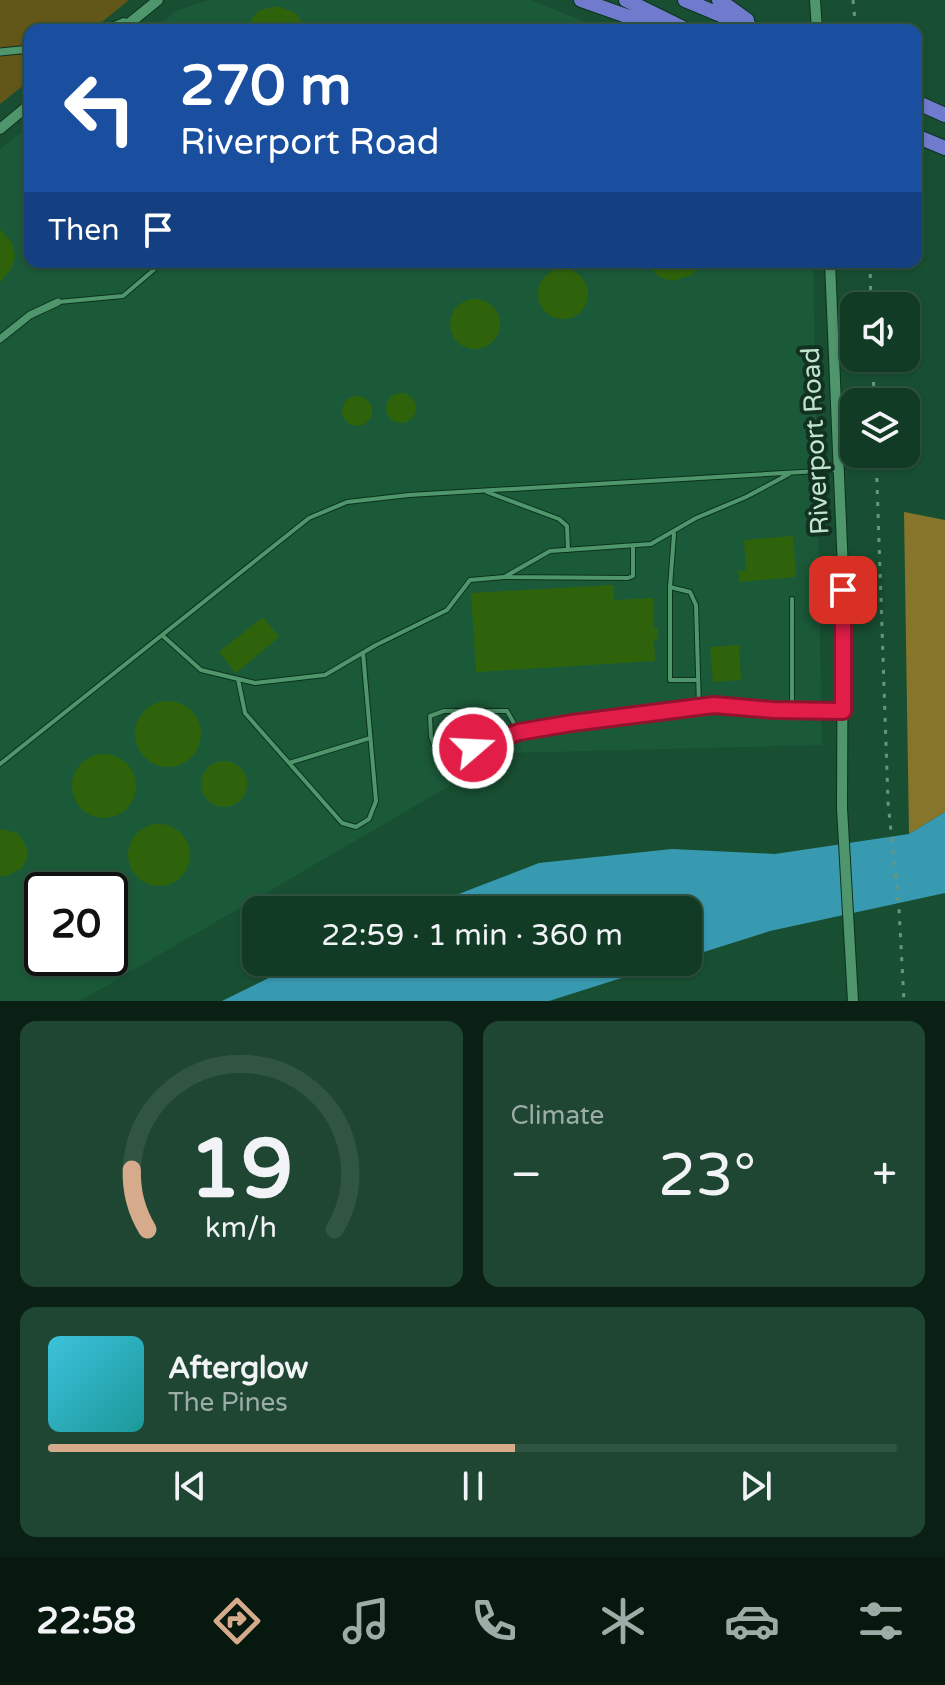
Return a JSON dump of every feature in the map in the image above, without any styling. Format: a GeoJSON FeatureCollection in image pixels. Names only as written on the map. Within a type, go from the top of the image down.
{"type":"FeatureCollection","features":[{"type":"Feature","properties":{"kind":"highway"},"geometry":{"type":"LineString","coordinates":[[581,0],[650,24]]}},
{"type":"Feature","properties":{"kind":"highway"},"geometry":{"type":"LineString","coordinates":[[626,0],[676,24]]}},
{"type":"Feature","properties":{"kind":"highway"},"geometry":{"type":"LineString","coordinates":[[685,0],[743,24]]}},
{"type":"Feature","properties":{"kind":"highway"},"geometry":{"type":"LineString","coordinates":[[719,0],[750,24]]}},
{"type":"Feature","properties":{"kind":"highway"},"geometry":{"type":"LineString","coordinates":[[922,105],[945,115]]}},
{"type":"Feature","properties":{"kind":"highway"},"geometry":{"type":"LineString","coordinates":[[922,138],[945,148]]}},
{"type":"Feature","properties":{"kind":"main road"},"geometry":{"type":"LineString","coordinates":[[129,24],[158,0]]}},
{"type":"Feature","properties":{"kind":"main road"},"geometry":{"type":"LineString","coordinates":[[815,0],[817,24]]}},
{"type":"Feature","properties":{"kind":"main road"},"geometry":{"type":"LineString","coordinates":[[123,24],[134,20]]}},
{"type":"Feature","properties":{"kind":"main road"},"geometry":{"type":"LineString","coordinates":[[0,129],[24,109]]}},
{"type":"Feature","properties":{"kind":"main road","name":"Riverport Road"},"geometry":{"type":"LineString","coordinates":[[830,268],[843,570],[842,808],[853,1001]]}},
{"type":"Feature","properties":{"kind":"street"},"geometry":{"type":"LineString","coordinates":[[0,52],[24,50]]}},
{"type":"Feature","properties":{"kind":"street"},"geometry":{"type":"LineString","coordinates":[[0,339],[30,315],[58,302]]}},
{"type":"Feature","properties":{"kind":"lane"},"geometry":{"type":"LineString","coordinates":[[58,302],[123,296],[156,268]]}},
{"type":"Feature","properties":{"kind":"lane"},"geometry":{"type":"LineString","coordinates":[[0,764],[309,518],[347,502],[409,495],[838,470]]}},
{"type":"Feature","properties":{"kind":"lane"},"geometry":{"type":"LineString","coordinates":[[504,577],[550,551],[651,544],[696,518],[746,497],[791,473]]}},
{"type":"Feature","properties":{"kind":"lane"},"geometry":{"type":"LineString","coordinates":[[485,491],[559,519],[567,526],[568,551]]}},
{"type":"Feature","properties":{"kind":"lane"},"geometry":{"type":"LineString","coordinates":[[674,532],[670,587],[670,680],[698,680]]}},
{"type":"Feature","properties":{"kind":"lane"},"geometry":{"type":"LineString","coordinates":[[163,636],[201,670],[238,679],[255,683],[325,675],[447,610],[470,580],[504,577],[628,578],[633,576],[633,545]]}},
{"type":"Feature","properties":{"kind":"lane"},"geometry":{"type":"LineString","coordinates":[[670,587],[690,592],[696,605],[699,707]]}},
{"type":"Feature","properties":{"kind":"lane"},"geometry":{"type":"LineString","coordinates":[[792,599],[792,711]]}},
{"type":"Feature","properties":{"kind":"lane"},"geometry":{"type":"LineString","coordinates":[[238,679],[245,713],[342,823],[356,827],[369,819],[376,801],[363,653]]}},
{"type":"Feature","properties":{"kind":"lane"},"geometry":{"type":"LineString","coordinates":[[519,732],[507,711],[444,711],[430,716],[431,737],[436,750],[473,748],[519,732],[572,723],[714,705],[843,711]]}},
{"type":"Feature","properties":{"kind":"lane"},"geometry":{"type":"LineString","coordinates":[[289,763],[370,738]]}},
{"type":"Feature","properties":{"kind":"shaded area"},"geometry":{"type":"Polygon","coordinates":[[[0,0],[129,0],[99,24],[24,24],[24,85],[0,104],[0,0]]]}},
{"type":"Feature","properties":{"kind":"shaded area"},"geometry":{"type":"Polygon","coordinates":[[[208,0],[531,0],[589,24],[160,24],[176,11],[208,0]]]}},
{"type":"Feature","properties":{"kind":"shaded area"},"geometry":{"type":"Polygon","coordinates":[[[24,131],[24,268],[813,268],[822,745],[506,753],[260,896],[242,896],[242,907],[128,973],[128,872],[24,872],[24,976],[123,976],[80,1001],[0,1001],[0,149],[24,131]]]}},
{"type":"Feature","properties":{"kind":"shaded area"},"geometry":{"type":"Polygon","coordinates":[[[904,512],[945,520],[945,812],[909,834],[904,512]]]}},
{"type":"Feature","properties":{"kind":"water"},"geometry":{"type":"Polygon","coordinates":[[[945,812],[945,893],[770,931],[702,953],[702,896],[453,896],[539,863],[672,849],[775,854],[909,834],[945,812]]]}},
{"type":"Feature","properties":{"kind":"water"},"geometry":{"type":"Polygon","coordinates":[[[273,976],[628,976],[549,1001],[222,1001],[273,976]]]}},
{"type":"Feature","properties":{"kind":"building"},"geometry":{"type":"Polygon","coordinates":[[[277,6],[296,13],[302,24],[248,24],[258,11],[277,6]]]}},
{"type":"Feature","properties":{"kind":"building"},"geometry":{"type":"Polygon","coordinates":[[[0,229],[12,243],[15,256],[12,268],[0,282],[0,229]]]}},
{"type":"Feature","properties":{"kind":"building"},"geometry":{"type":"Polygon","coordinates":[[[651,268],[697,268],[692,275],[672,281],[659,277],[651,268]]]}},
{"type":"Feature","properties":{"kind":"building"},"geometry":{"type":"Polygon","coordinates":[[[563,269],[581,276],[588,294],[581,312],[563,319],[545,312],[538,294],[545,276],[563,269]]]}},
{"type":"Feature","properties":{"kind":"building"},"geometry":{"type":"Polygon","coordinates":[[[475,299],[493,306],[500,324],[493,342],[475,349],[457,342],[450,324],[457,306],[475,299]]]}},
{"type":"Feature","properties":{"kind":"building"},"geometry":{"type":"Polygon","coordinates":[[[401,393],[407,394],[415,402],[415,414],[407,422],[401,423],[395,422],[387,414],[386,408],[387,402],[395,394],[401,393]]]}},
{"type":"Feature","properties":{"kind":"building"},"geometry":{"type":"Polygon","coordinates":[[[357,396],[363,397],[371,405],[371,417],[363,425],[357,426],[351,425],[343,417],[342,411],[343,405],[351,397],[357,396]]]}},
{"type":"Feature","properties":{"kind":"building"},"geometry":{"type":"Polygon","coordinates":[[[793,536],[796,577],[739,582],[738,571],[746,570],[744,540],[793,536]]]}},
{"type":"Feature","properties":{"kind":"building"},"geometry":{"type":"Polygon","coordinates":[[[614,585],[614,600],[653,598],[654,628],[658,628],[658,639],[654,640],[655,661],[476,672],[471,593],[614,585]]]}},
{"type":"Feature","properties":{"kind":"building"},"geometry":{"type":"Polygon","coordinates":[[[263,617],[279,637],[236,673],[219,652],[263,617]]]}},
{"type":"Feature","properties":{"kind":"building"},"geometry":{"type":"Polygon","coordinates":[[[739,645],[741,680],[713,682],[710,647],[739,645]]]}},
{"type":"Feature","properties":{"kind":"building"},"geometry":{"type":"Polygon","coordinates":[[[174,701],[192,710],[199,721],[199,747],[192,758],[181,765],[162,767],[144,758],[137,747],[135,728],[144,710],[155,703],[174,701]]]}},
{"type":"Feature","properties":{"kind":"building"},"geometry":{"type":"Polygon","coordinates":[[[104,754],[116,756],[127,763],[134,774],[134,798],[127,809],[116,816],[104,818],[92,816],[81,809],[74,798],[72,786],[74,774],[81,763],[92,756],[104,754]]]}},
{"type":"Feature","properties":{"kind":"building"},"geometry":{"type":"Polygon","coordinates":[[[224,761],[240,768],[247,784],[240,800],[224,807],[208,800],[201,784],[208,768],[224,761]]]}},
{"type":"Feature","properties":{"kind":"building"},"geometry":{"type":"Polygon","coordinates":[[[153,824],[165,824],[181,833],[188,843],[188,867],[181,877],[165,886],[153,886],[133,872],[128,861],[128,849],[142,829],[153,824]]]}},
{"type":"Feature","properties":{"kind":"building"},"geometry":{"type":"Polygon","coordinates":[[[0,829],[18,833],[27,848],[27,859],[21,869],[6,876],[0,876],[0,829]]]}},
{"type":"Feature","properties":{"kind":"railway"},"geometry":{"type":"LineString","coordinates":[[853,0],[855,24]]}},
{"type":"Feature","properties":{"kind":"railway"},"geometry":{"type":"LineString","coordinates":[[870,268],[871,292]]}},
{"type":"Feature","properties":{"kind":"railway"},"geometry":{"type":"LineString","coordinates":[[873,372],[874,388]]}},
{"type":"Feature","properties":{"kind":"railway"},"geometry":{"type":"LineString","coordinates":[[876,468],[888,802],[904,1001]]}},
{"type":"Feature","properties":{"kind":"route"},"geometry":{"type":"LineString","coordinates":[[473,748],[519,732],[714,705],[843,711],[843,590]]}}]}
